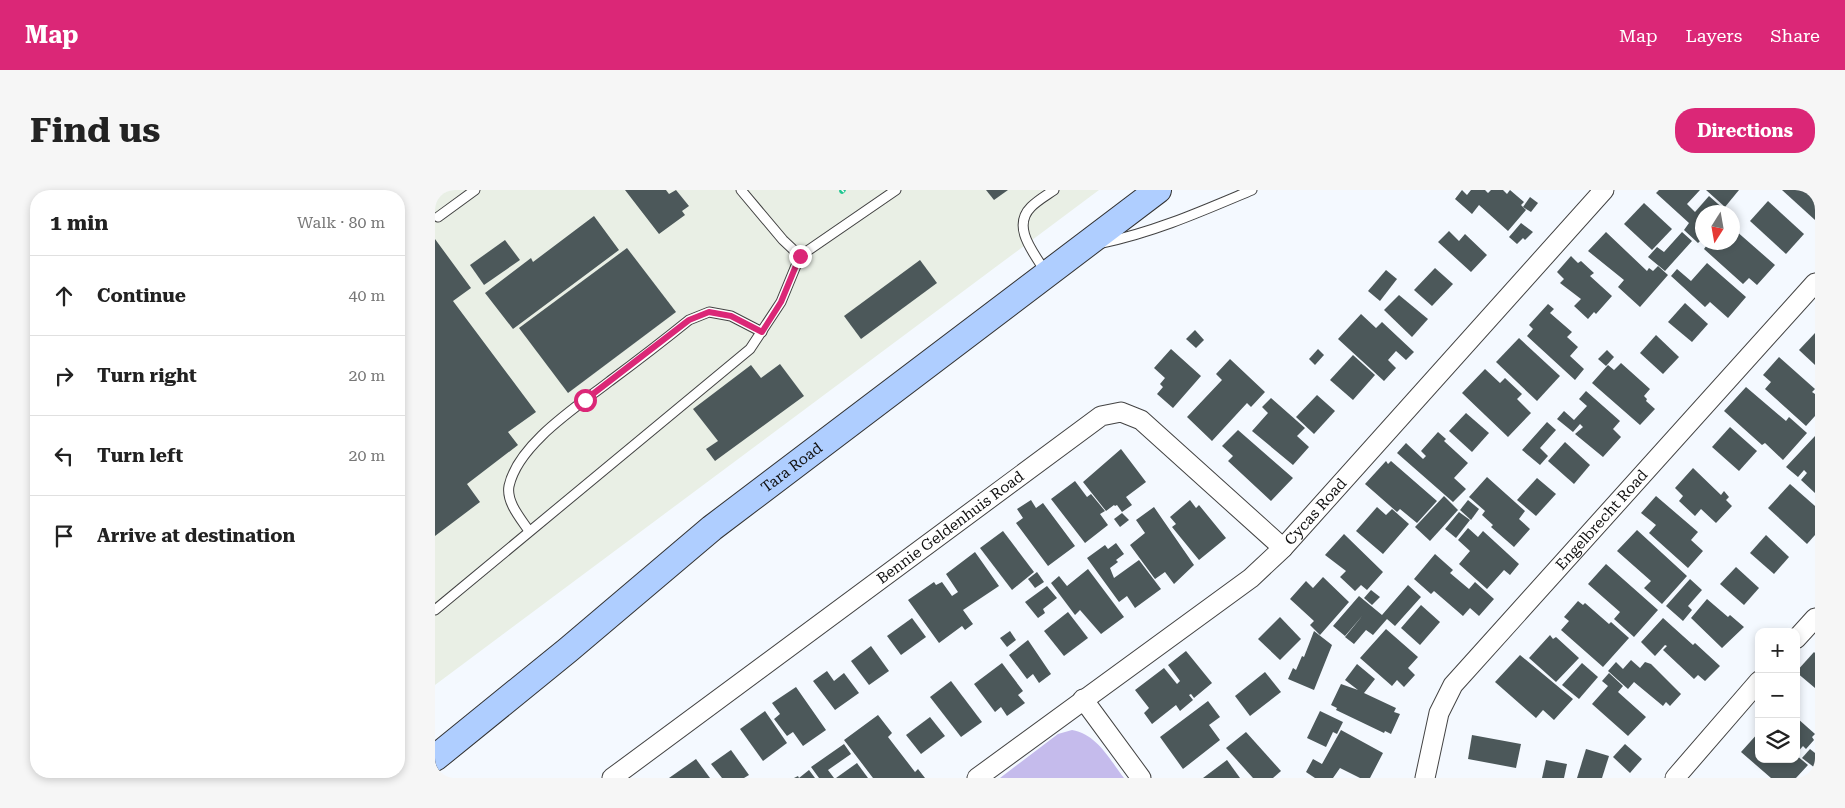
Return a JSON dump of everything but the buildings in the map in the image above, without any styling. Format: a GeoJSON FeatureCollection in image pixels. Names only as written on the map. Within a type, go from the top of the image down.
{"type":"FeatureCollection","features":[{"type":"Feature","properties":{"kind":"street","name":"Tara Road"},"geometry":{"type":"LineString","coordinates":[[435,758],[568,650],[712,528],[1158,190]]}},
{"type":"Feature","properties":{"kind":"street","name":"Cycas Road"},"geometry":{"type":"LineString","coordinates":[[977,778],[1251,578],[1283,548],[1604,190]]}},
{"type":"Feature","properties":{"kind":"street","name":"Engelbrecht Road"},"geometry":{"type":"LineString","coordinates":[[1425,778],[1439,713],[1453,685],[1815,283]]}},
{"type":"Feature","properties":{"kind":"street","name":"Bennie Geldenhuis Road"},"geometry":{"type":"LineString","coordinates":[[613,778],[1101,416],[1121,412],[1141,420],[1283,548]]}},
{"type":"Feature","properties":{"kind":"street"},"geometry":{"type":"LineString","coordinates":[[1800,635],[1815,618]]}},
{"type":"Feature","properties":{"kind":"street"},"geometry":{"type":"LineString","coordinates":[[1675,778],[1755,686]]}},
{"type":"Feature","properties":{"kind":"street"},"geometry":{"type":"LineString","coordinates":[[1083,699],[1141,778]]}},
{"type":"Feature","properties":{"kind":"lane"},"geometry":{"type":"LineString","coordinates":[[438,218],[475,190]]}},
{"type":"Feature","properties":{"kind":"lane"},"geometry":{"type":"LineString","coordinates":[[741,190],[783,240],[800,256]]}},
{"type":"Feature","properties":{"kind":"lane"},"geometry":{"type":"LineString","coordinates":[[435,610],[750,349],[781,302],[800,256],[896,190]]}},
{"type":"Feature","properties":{"kind":"lane"},"geometry":{"type":"LineString","coordinates":[[1047,274],[1025,236],[1023,227],[1030,207],[1054,190]]}},
{"type":"Feature","properties":{"kind":"lane"},"geometry":{"type":"LineString","coordinates":[[1082,247],[1155,230],[1252,190]]}},
{"type":"Feature","properties":{"kind":"lane"},"geometry":{"type":"LineString","coordinates":[[529,531],[512,504],[509,488],[515,472],[530,449],[552,425],[689,320],[709,312],[731,316],[762,332]]}},
{"type":"Feature","properties":{"kind":"shaded area"},"geometry":{"type":"Polygon","coordinates":[[[435,190],[1099,190],[435,685],[435,190]]]}},
{"type":"Feature","properties":{"kind":"shaded area"},"geometry":{"type":"Polygon","coordinates":[[[1072,730],[1081,732],[1096,742],[1124,778],[1000,778],[1058,734],[1072,730]]]}},
{"type":"Feature","properties":{"kind":"route"},"geometry":{"type":"LineString","coordinates":[[585,400],[689,320],[709,312],[731,316],[762,332],[781,302],[800,256]]}}]}
